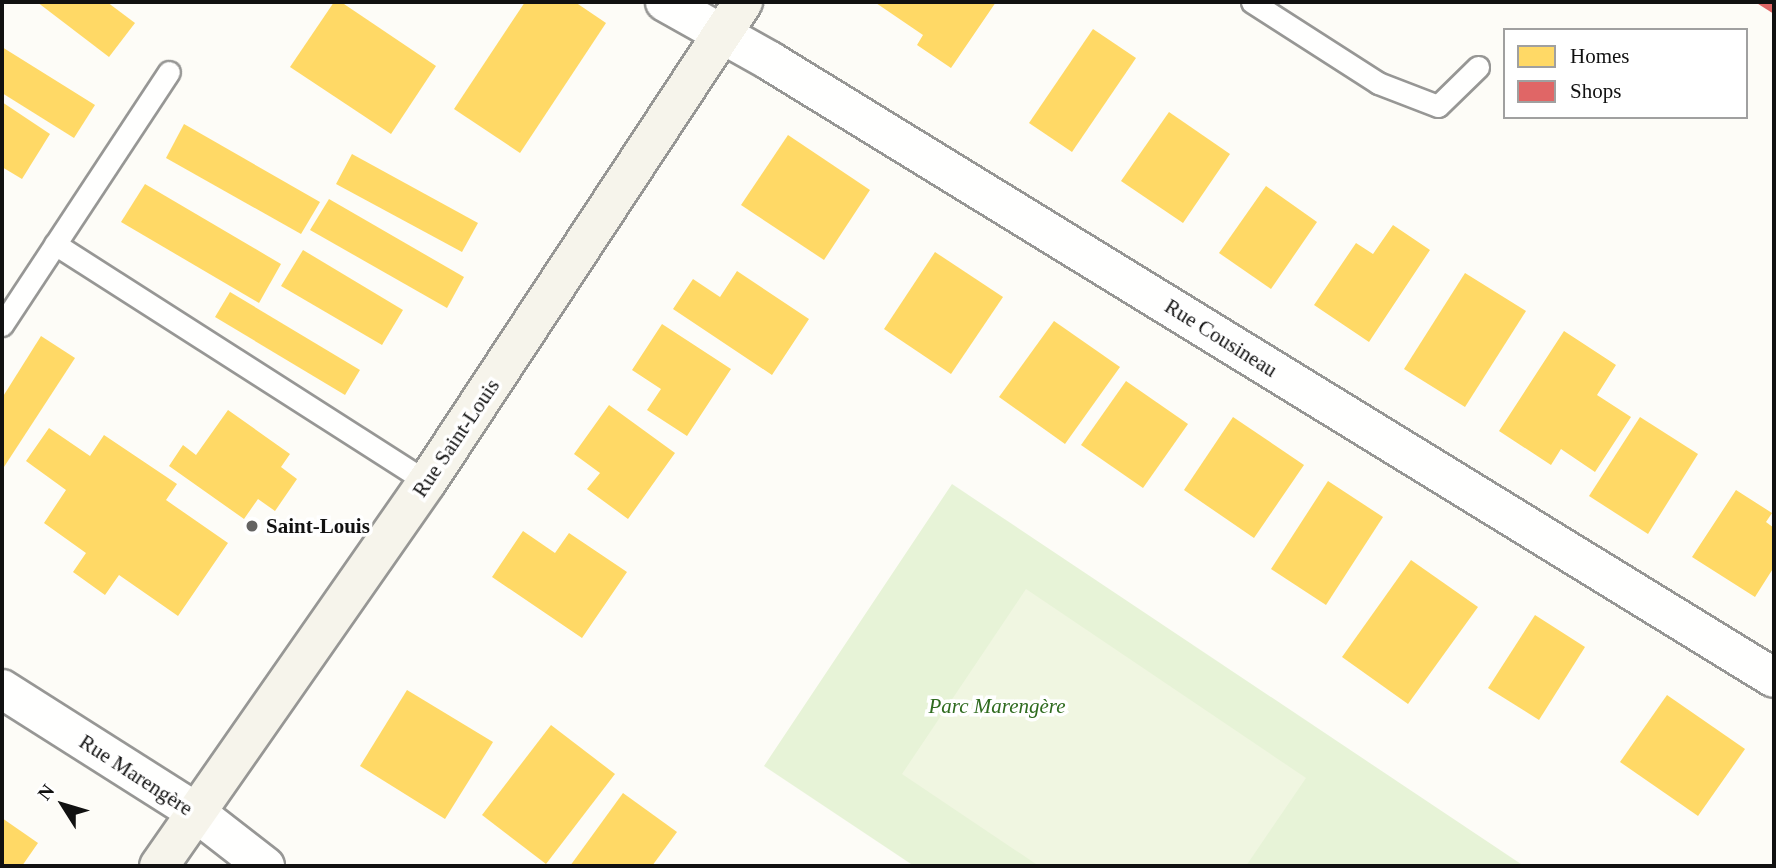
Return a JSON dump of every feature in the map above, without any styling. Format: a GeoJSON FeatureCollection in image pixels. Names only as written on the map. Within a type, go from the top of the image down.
{"type":"FeatureCollection","features":[{"type":"Feature","properties":{"kind":"main road","name":"Rue Saint-Louis"},"geometry":{"type":"LineString","coordinates":[[159,866],[194,811],[427,482],[743,2]]}},
{"type":"Feature","properties":{"kind":"street","name":"Rue Cousineau"},"geometry":{"type":"LineString","coordinates":[[665,2],[771,61],[1774,678]]}},
{"type":"Feature","properties":{"kind":"street","name":"Rue Marengère"},"geometry":{"type":"LineString","coordinates":[[2,689],[194,811],[265,866]]}},
{"type":"Feature","properties":{"kind":"lane"},"geometry":{"type":"LineString","coordinates":[[1252,2],[1378,83],[1438,106],[1478,67]]}},
{"type":"Feature","properties":{"kind":"lane"},"geometry":{"type":"LineString","coordinates":[[2,325],[169,72]]}},
{"type":"Feature","properties":{"kind":"lane"},"geometry":{"type":"LineString","coordinates":[[55,244],[427,482]]}},
{"type":"Feature","properties":{"kind":"green space","name":"Parc Marengère"},"geometry":{"type":"Polygon","coordinates":[[[952,484],[1524,866],[914,866],[764,766],[952,484]]]}},
{"type":"Feature","properties":{"kind":"green space"},"geometry":{"type":"Polygon","coordinates":[[[1026,589],[1306,778],[1246,866],[1039,866],[902,774],[1026,589]]]}},
{"type":"Feature","properties":{"kind":"building: Homes"},"geometry":{"type":"Polygon","coordinates":[[[37,2],[107,2],[135,23],[109,57],[37,2]]]}},
{"type":"Feature","properties":{"kind":"building: Homes"},"geometry":{"type":"Polygon","coordinates":[[[334,2],[341,2],[436,66],[391,134],[290,67],[334,2]]]}},
{"type":"Feature","properties":{"kind":"building: Homes"},"geometry":{"type":"Polygon","coordinates":[[[525,2],[575,2],[606,23],[520,153],[454,109],[525,2]]]}},
{"type":"Feature","properties":{"kind":"building: Homes"},"geometry":{"type":"Polygon","coordinates":[[[996,2],[951,68],[917,45],[923,35],[876,3],[996,2]]]}},
{"type":"Feature","properties":{"kind":"building: Homes"},"geometry":{"type":"Polygon","coordinates":[[[1093,29],[1136,58],[1072,152],[1029,123],[1093,29]]]}},
{"type":"Feature","properties":{"kind":"building: Homes"},"geometry":{"type":"Polygon","coordinates":[[[2,47],[95,105],[74,138],[2,93],[2,47]]]}},
{"type":"Feature","properties":{"kind":"building: Homes"},"geometry":{"type":"Polygon","coordinates":[[[2,102],[50,134],[22,179],[2,167],[2,102]]]}},
{"type":"Feature","properties":{"kind":"building: Homes"},"geometry":{"type":"Polygon","coordinates":[[[1169,112],[1230,154],[1183,223],[1121,181],[1169,112]]]}},
{"type":"Feature","properties":{"kind":"building: Homes"},"geometry":{"type":"Polygon","coordinates":[[[184,124],[320,202],[301,234],[166,158],[184,124]]]}},
{"type":"Feature","properties":{"kind":"building: Homes"},"geometry":{"type":"Polygon","coordinates":[[[788,135],[870,190],[824,260],[741,205],[788,135]]]}},
{"type":"Feature","properties":{"kind":"building: Homes"},"geometry":{"type":"Polygon","coordinates":[[[352,154],[478,223],[462,252],[336,184],[352,154]]]}},
{"type":"Feature","properties":{"kind":"building: Homes"},"geometry":{"type":"Polygon","coordinates":[[[145,184],[281,264],[259,303],[121,222],[145,184]]]}},
{"type":"Feature","properties":{"kind":"building: Homes"},"geometry":{"type":"Polygon","coordinates":[[[1266,186],[1317,222],[1271,289],[1219,253],[1266,186]]]}},
{"type":"Feature","properties":{"kind":"building: Homes"},"geometry":{"type":"Polygon","coordinates":[[[329,199],[464,277],[447,308],[310,230],[329,199]]]}},
{"type":"Feature","properties":{"kind":"building: Homes"},"geometry":{"type":"Polygon","coordinates":[[[1393,225],[1430,250],[1369,342],[1314,305],[1356,243],[1373,254],[1393,225]]]}},
{"type":"Feature","properties":{"kind":"building: Homes"},"geometry":{"type":"Polygon","coordinates":[[[303,250],[403,310],[382,345],[281,286],[303,250]]]}},
{"type":"Feature","properties":{"kind":"building: Homes"},"geometry":{"type":"Polygon","coordinates":[[[935,252],[1003,297],[951,374],[884,329],[935,252]]]}},
{"type":"Feature","properties":{"kind":"building: Homes"},"geometry":{"type":"Polygon","coordinates":[[[737,271],[809,319],[772,375],[673,309],[693,279],[720,297],[737,271]]]}},
{"type":"Feature","properties":{"kind":"building: Homes"},"geometry":{"type":"Polygon","coordinates":[[[1465,273],[1526,311],[1465,407],[1404,369],[1465,273]]]}},
{"type":"Feature","properties":{"kind":"building: Homes"},"geometry":{"type":"Polygon","coordinates":[[[230,292],[360,370],[345,395],[215,317],[230,292]]]}},
{"type":"Feature","properties":{"kind":"building: Homes"},"geometry":{"type":"Polygon","coordinates":[[[1054,321],[1120,367],[1065,444],[999,397],[1054,321]]]}},
{"type":"Feature","properties":{"kind":"building: Homes"},"geometry":{"type":"Polygon","coordinates":[[[662,324],[731,369],[687,436],[647,410],[661,389],[632,370],[662,324]]]}},
{"type":"Feature","properties":{"kind":"building: Homes"},"geometry":{"type":"Polygon","coordinates":[[[1564,331],[1616,365],[1597,395],[1631,417],[1595,472],[1561,449],[1551,465],[1499,431],[1564,331]]]}},
{"type":"Feature","properties":{"kind":"building: Homes"},"geometry":{"type":"Polygon","coordinates":[[[41,336],[75,358],[2,470],[2,398],[41,336]]]}},
{"type":"Feature","properties":{"kind":"building: Homes"},"geometry":{"type":"Polygon","coordinates":[[[1126,381],[1188,424],[1143,488],[1081,445],[1126,381]]]}},
{"type":"Feature","properties":{"kind":"building: Homes"},"geometry":{"type":"Polygon","coordinates":[[[609,405],[675,453],[628,519],[587,489],[600,473],[574,454],[609,405]]]}},
{"type":"Feature","properties":{"kind":"building: Homes"},"geometry":{"type":"Polygon","coordinates":[[[228,410],[290,454],[281,467],[297,479],[275,511],[258,499],[244,519],[169,466],[183,445],[196,455],[228,410]]]}},
{"type":"Feature","properties":{"kind":"building: Homes"},"geometry":{"type":"Polygon","coordinates":[[[1233,417],[1304,465],[1254,538],[1184,490],[1233,417]]]}},
{"type":"Feature","properties":{"kind":"building: Homes"},"geometry":{"type":"Polygon","coordinates":[[[1640,417],[1698,454],[1648,534],[1589,496],[1640,417]]]}},
{"type":"Feature","properties":{"kind":"building: Homes"},"geometry":{"type":"Polygon","coordinates":[[[49,428],[90,456],[104,435],[177,484],[166,500],[228,543],[178,616],[119,575],[105,595],[73,572],[86,553],[44,523],[66,490],[26,461],[49,428]]]}},
{"type":"Feature","properties":{"kind":"building: Homes"},"geometry":{"type":"Polygon","coordinates":[[[1328,481],[1383,517],[1326,605],[1271,569],[1328,481]]]}},
{"type":"Feature","properties":{"kind":"building: Homes"},"geometry":{"type":"Polygon","coordinates":[[[1736,490],[1772,513],[1766,522],[1774,528],[1774,567],[1755,597],[1692,557],[1736,490]]]}},
{"type":"Feature","properties":{"kind":"building: Homes"},"geometry":{"type":"Polygon","coordinates":[[[523,531],[555,553],[569,533],[627,572],[582,638],[492,577],[523,531]]]}},
{"type":"Feature","properties":{"kind":"building: Homes"},"geometry":{"type":"Polygon","coordinates":[[[1411,560],[1478,607],[1408,704],[1342,657],[1411,560]]]}},
{"type":"Feature","properties":{"kind":"building: Homes"},"geometry":{"type":"Polygon","coordinates":[[[1535,615],[1585,647],[1539,720],[1488,688],[1535,615]]]}},
{"type":"Feature","properties":{"kind":"building: Homes"},"geometry":{"type":"Polygon","coordinates":[[[407,690],[493,742],[445,819],[360,766],[407,690]]]}},
{"type":"Feature","properties":{"kind":"building: Homes"},"geometry":{"type":"Polygon","coordinates":[[[1667,695],[1745,749],[1698,816],[1620,762],[1667,695]]]}},
{"type":"Feature","properties":{"kind":"building: Homes"},"geometry":{"type":"Polygon","coordinates":[[[551,725],[615,774],[546,864],[482,815],[551,725]]]}},
{"type":"Feature","properties":{"kind":"building: Homes"},"geometry":{"type":"Polygon","coordinates":[[[623,793],[677,832],[652,866],[570,866],[623,793]]]}},
{"type":"Feature","properties":{"kind":"building: Homes"},"geometry":{"type":"Polygon","coordinates":[[[2,818],[38,843],[22,866],[2,866],[2,818]]]}},
{"type":"Feature","properties":{"kind":"building: Shops"},"geometry":{"type":"Polygon","coordinates":[[[1755,2],[1774,2],[1774,14],[1755,2]]]}},
{"type":"Feature","properties":{"kind":"place","name":"Saint-Louis"},"geometry":{"type":"Point","coordinates":[252,526]}}]}
